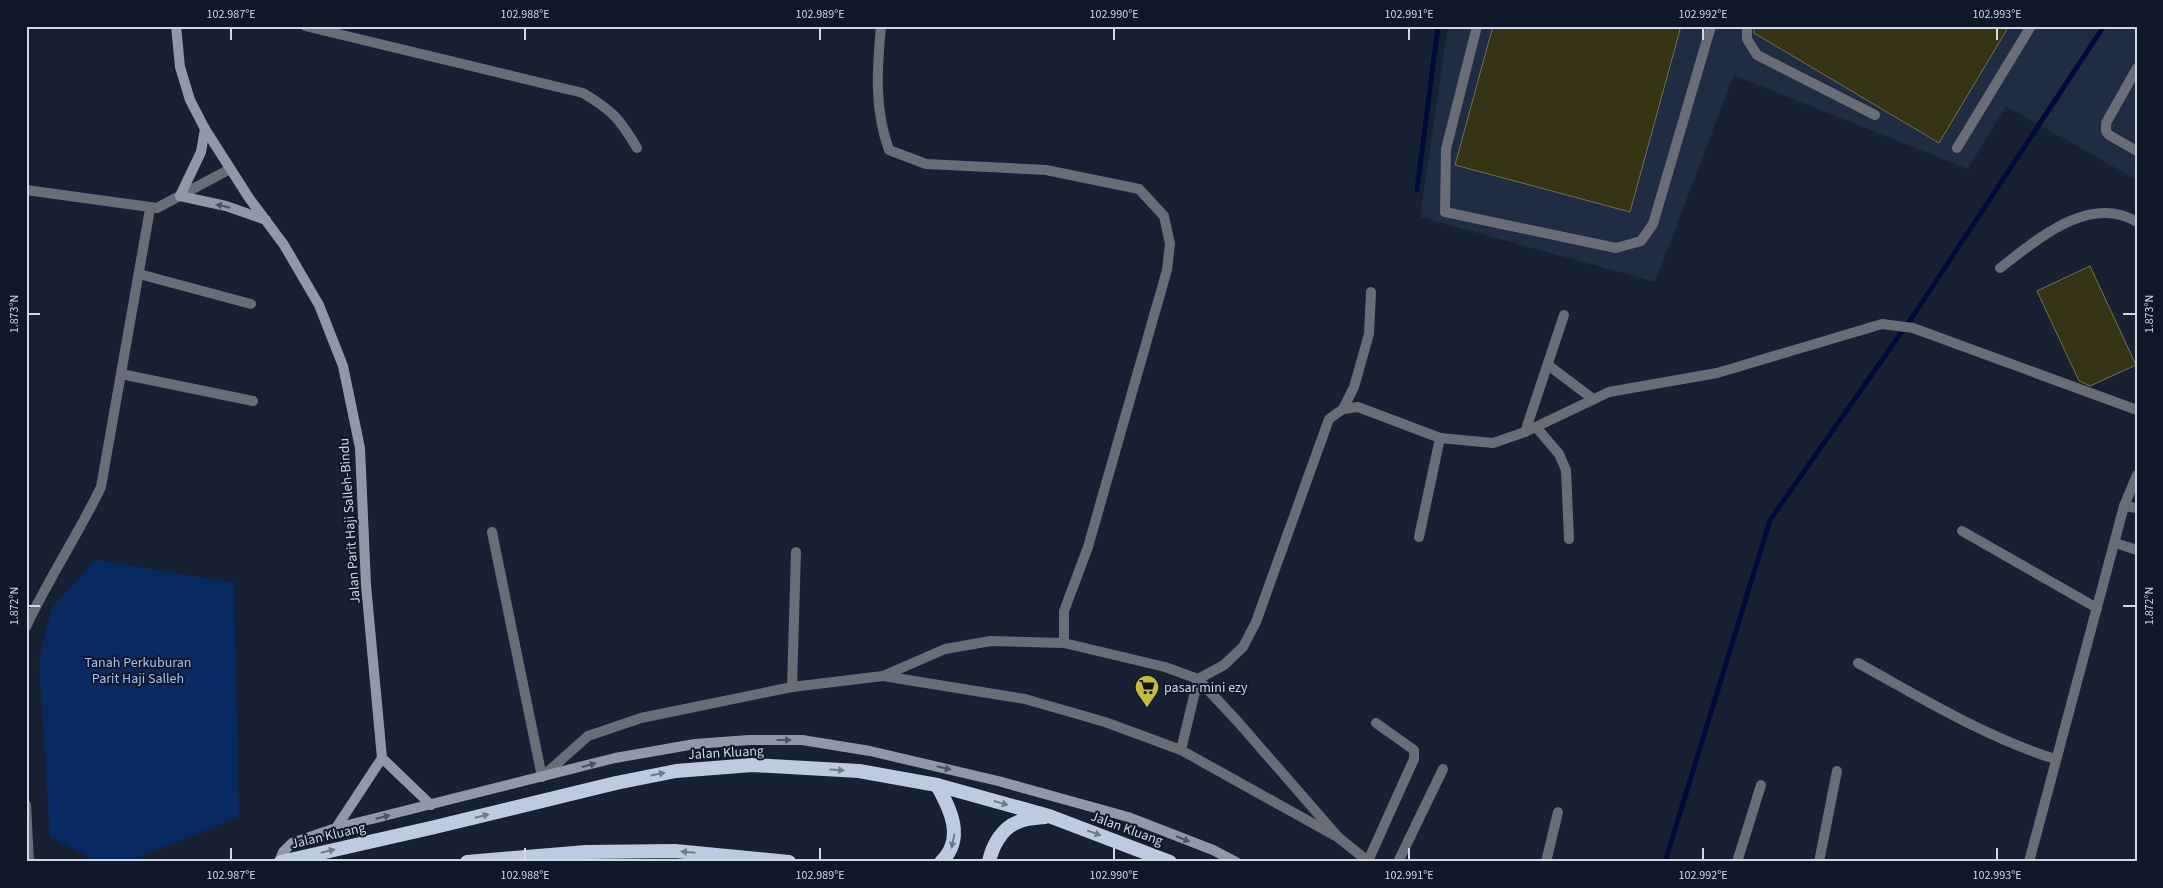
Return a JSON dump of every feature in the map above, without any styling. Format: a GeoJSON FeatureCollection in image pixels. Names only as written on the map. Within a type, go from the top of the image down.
{"type":"FeatureCollection","features":[{"type":"Feature","properties":{"kind":"highway","name":"Jalan Kluang"},"geometry":{"type":"LineString","coordinates":[[280,862],[444,825],[616,782],[676,771],[752,765],[859,771],[937,785],[1048,816],[1170,862]]}},
{"type":"Feature","properties":{"kind":"highway"},"geometry":{"type":"LineString","coordinates":[[937,785],[950,809],[955,832],[950,853],[940,862]]}},
{"type":"Feature","properties":{"kind":"highway"},"geometry":{"type":"LineString","coordinates":[[989,862],[992,850],[1003,832],[1018,822],[1048,816]]}},
{"type":"Feature","properties":{"kind":"highway"},"geometry":{"type":"LineString","coordinates":[[466,862],[586,852],[675,851],[789,862]]}},
{"type":"Feature","properties":{"kind":"main road","name":"Jalan Parit Haji Salleh-Bindu"},"geometry":{"type":"LineString","coordinates":[[176,26],[180,67],[190,100],[205,129],[230,169],[284,245],[319,305],[343,366],[360,448],[366,585],[382,758]]}},
{"type":"Feature","properties":{"kind":"main road"},"geometry":{"type":"LineString","coordinates":[[205,129],[201,152],[180,196],[226,206],[266,220]]}},
{"type":"Feature","properties":{"kind":"main road"},"geometry":{"type":"LineString","coordinates":[[280,862],[283,852],[292,843],[336,828],[615,758],[695,744],[750,740],[802,740],[870,752],[998,781],[1119,814],[1213,850],[1236,862]]}},
{"type":"Feature","properties":{"kind":"main road"},"geometry":{"type":"LineString","coordinates":[[336,828],[382,758],[431,805]]}},
{"type":"Feature","properties":{"kind":"street"},"geometry":{"type":"LineString","coordinates":[[305,26],[583,93],[603,104],[619,118],[637,148]]}},
{"type":"Feature","properties":{"kind":"street"},"geometry":{"type":"LineString","coordinates":[[881,26],[876,75],[881,127],[889,150],[926,164],[1046,170],[1139,189],[1164,216],[1170,244],[1167,270],[1088,547],[1064,611],[1064,643]]}},
{"type":"Feature","properties":{"kind":"street"},"geometry":{"type":"LineString","coordinates":[[1477,26],[1446,149],[1445,212],[1616,248],[1641,241],[1653,224],[1711,26]]}},
{"type":"Feature","properties":{"kind":"street"},"geometry":{"type":"LineString","coordinates":[[1746,26],[1746,39],[1757,55],[1875,115]]}},
{"type":"Feature","properties":{"kind":"street"},"geometry":{"type":"LineString","coordinates":[[1957,148],[2031,26]]}},
{"type":"Feature","properties":{"kind":"street"},"geometry":{"type":"LineString","coordinates":[[2137,68],[2106,123],[2106,131],[2109,135],[2137,151]]}},
{"type":"Feature","properties":{"kind":"street"},"geometry":{"type":"LineString","coordinates":[[26,190],[150,209],[157,208],[230,169]]}},
{"type":"Feature","properties":{"kind":"street"},"geometry":{"type":"LineString","coordinates":[[26,627],[39,599],[83,524],[101,487],[150,209]]}},
{"type":"Feature","properties":{"kind":"street"},"geometry":{"type":"LineString","coordinates":[[2000,268],[2045,234],[2080,217],[2102,212],[2126,216],[2137,222]]}},
{"type":"Feature","properties":{"kind":"street"},"geometry":{"type":"LineString","coordinates":[[139,274],[251,304]]}},
{"type":"Feature","properties":{"kind":"street"},"geometry":{"type":"LineString","coordinates":[[1181,750],[1198,679],[1224,665],[1243,647],[1252,630],[1329,419],[1343,409],[1354,387],[1369,334],[1372,292]]}},
{"type":"Feature","properties":{"kind":"street"},"geometry":{"type":"LineString","coordinates":[[1526,432],[1564,315]]}},
{"type":"Feature","properties":{"kind":"street"},"geometry":{"type":"LineString","coordinates":[[1343,409],[1358,407],[1440,438],[1493,442],[1526,432],[1609,392],[1717,373],[1882,324],[1913,328],[2137,410]]}},
{"type":"Feature","properties":{"kind":"street"},"geometry":{"type":"LineString","coordinates":[[1548,365],[1594,399]]}},
{"type":"Feature","properties":{"kind":"street"},"geometry":{"type":"LineString","coordinates":[[121,374],[253,401]]}},
{"type":"Feature","properties":{"kind":"street"},"geometry":{"type":"LineString","coordinates":[[1536,427],[1559,454],[1566,470],[1569,539]]}},
{"type":"Feature","properties":{"kind":"street"},"geometry":{"type":"LineString","coordinates":[[1419,537],[1440,438]]}},
{"type":"Feature","properties":{"kind":"street"},"geometry":{"type":"LineString","coordinates":[[2029,862],[2124,506],[2137,475]]}},
{"type":"Feature","properties":{"kind":"street"},"geometry":{"type":"LineString","coordinates":[[2124,506],[2137,508]]}},
{"type":"Feature","properties":{"kind":"street"},"geometry":{"type":"LineString","coordinates":[[1962,531],[2097,608]]}},
{"type":"Feature","properties":{"kind":"street"},"geometry":{"type":"LineString","coordinates":[[492,532],[542,777]]}},
{"type":"Feature","properties":{"kind":"street"},"geometry":{"type":"LineString","coordinates":[[2115,544],[2137,550]]}},
{"type":"Feature","properties":{"kind":"street"},"geometry":{"type":"LineString","coordinates":[[792,686],[796,552]]}},
{"type":"Feature","properties":{"kind":"street"},"geometry":{"type":"LineString","coordinates":[[883,676],[945,649],[991,641],[1064,643],[1165,667],[1198,679],[1238,722],[1338,838]]}},
{"type":"Feature","properties":{"kind":"street"},"geometry":{"type":"LineString","coordinates":[[1858,663],[1989,734],[2023,749],[2055,759]]}},
{"type":"Feature","properties":{"kind":"street"},"geometry":{"type":"LineString","coordinates":[[542,777],[588,736],[641,718],[792,686],[883,676],[1025,699],[1105,722],[1181,750],[1338,838],[1368,862],[1414,758],[1414,750],[1376,723]]}},
{"type":"Feature","properties":{"kind":"street"},"geometry":{"type":"LineString","coordinates":[[1398,862],[1443,769]]}},
{"type":"Feature","properties":{"kind":"street"},"geometry":{"type":"LineString","coordinates":[[1819,862],[1837,770]]}},
{"type":"Feature","properties":{"kind":"street"},"geometry":{"type":"LineString","coordinates":[[1737,862],[1761,784]]}},
{"type":"Feature","properties":{"kind":"street"},"geometry":{"type":"LineString","coordinates":[[26,805],[29,862]]}},
{"type":"Feature","properties":{"kind":"street"},"geometry":{"type":"LineString","coordinates":[[1546,862],[1558,812]]}},
{"type":"Feature","properties":{"kind":"shaded area"},"geometry":{"type":"Polygon","coordinates":[[[1448,26],[2137,26],[2137,180],[2006,106],[1968,169],[1734,75],[1655,282],[1420,217],[1448,26]]]}},
{"type":"Feature","properties":{"kind":"green space","name":"Tanah Perkuburan Parit Haji Salleh"},"geometry":{"type":"Polygon","coordinates":[[[96,560],[234,583],[239,817],[127,862],[99,862],[50,837],[39,659],[52,608],[96,560]]]}},
{"type":"Feature","properties":{"kind":"building"},"geometry":{"type":"Polygon","coordinates":[[[1493,26],[1681,26],[1630,212],[1455,165],[1493,26]]]}},
{"type":"Feature","properties":{"kind":"building"},"geometry":{"type":"Polygon","coordinates":[[[1754,26],[2009,26],[1939,143],[1754,33],[1754,26]]]}},
{"type":"Feature","properties":{"kind":"building"},"geometry":{"type":"Polygon","coordinates":[[[2090,266],[2136,365],[2090,386],[2079,381],[2037,291],[2090,266]]]}},
{"type":"Feature","properties":{"kind":"waterway"},"geometry":{"type":"LineString","coordinates":[[1417,190],[1438,26]]}},
{"type":"Feature","properties":{"kind":"waterway"},"geometry":{"type":"LineString","coordinates":[[1665,862],[1770,520],[1915,313],[2104,26]]}},
{"type":"Feature","properties":{"kind":"place","name":"pasar mini ezy"},"geometry":{"type":"Point","coordinates":[1147,708]}}]}
